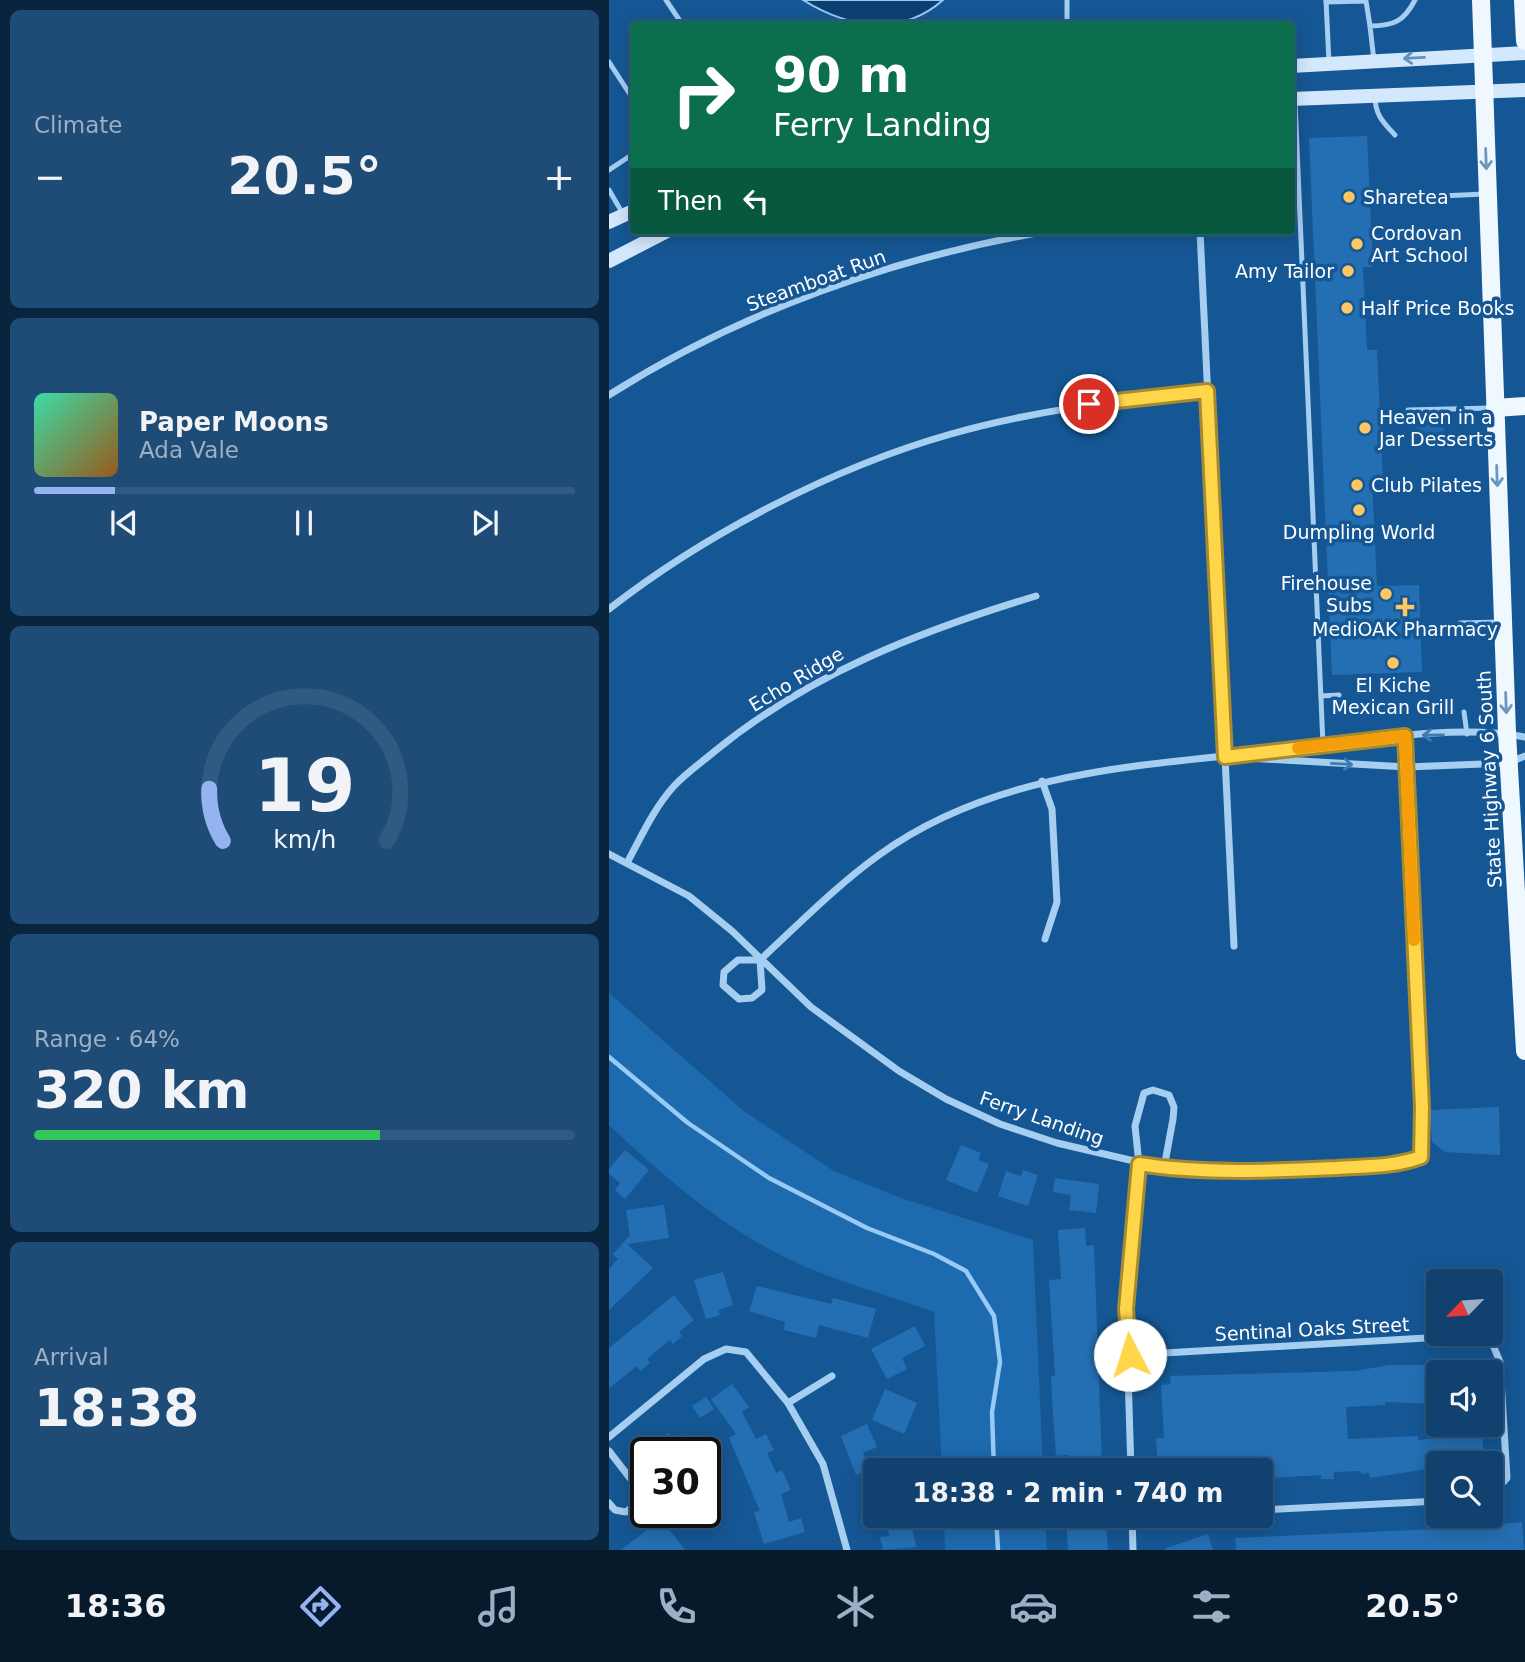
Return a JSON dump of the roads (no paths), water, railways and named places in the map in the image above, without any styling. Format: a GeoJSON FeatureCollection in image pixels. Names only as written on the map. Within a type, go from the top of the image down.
{"type":"FeatureCollection","features":[{"type":"Feature","properties":{"kind":"main road","name":"State Highway 6 South"},"geometry":{"type":"LineString","coordinates":[[1481,0],[1503,621],[1516,735],[1525,1051]]}},
{"type":"Feature","properties":{"kind":"main road"},"geometry":{"type":"LineString","coordinates":[[1523,0],[1525,41]]}},
{"type":"Feature","properties":{"kind":"main road"},"geometry":{"type":"LineString","coordinates":[[1295,66],[1525,53]]}},
{"type":"Feature","properties":{"kind":"main road"},"geometry":{"type":"LineString","coordinates":[[1295,99],[1525,90]]}},
{"type":"Feature","properties":{"kind":"main road"},"geometry":{"type":"LineString","coordinates":[[609,222],[629,213]]}},
{"type":"Feature","properties":{"kind":"main road"},"geometry":{"type":"LineString","coordinates":[[609,261],[659,235]]}},
{"type":"Feature","properties":{"kind":"main road"},"geometry":{"type":"LineString","coordinates":[[1495,408],[1525,406]]}},
{"type":"Feature","properties":{"kind":"street","name":"Steamboat Run"},"geometry":{"type":"LineString","coordinates":[[609,395],[732,328],[795,303],[924,258],[1030,235]]}},
{"type":"Feature","properties":{"kind":"street"},"geometry":{"type":"LineString","coordinates":[[1200,235],[1234,946]]}},
{"type":"Feature","properties":{"kind":"street"},"geometry":{"type":"LineString","coordinates":[[609,609],[678,561],[734,528],[800,494],[878,459],[950,434],[1023,416],[1089,404],[1207,391]]}},
{"type":"Feature","properties":{"kind":"street","name":"Echo Ridge"},"geometry":{"type":"LineString","coordinates":[[627,863],[650,819],[675,785],[741,730],[846,666],[897,643],[1036,596]]}},
{"type":"Feature","properties":{"kind":"street"},"geometry":{"type":"LineString","coordinates":[[760,960],[762,990],[752,998],[739,999],[728,992],[723,985],[725,972],[738,960],[760,960],[828,897],[880,854],[932,823],[980,802],[1042,781],[1405,736],[1516,735]]}},
{"type":"Feature","properties":{"kind":"street"},"geometry":{"type":"LineString","coordinates":[[1405,736],[1407,767]]}},
{"type":"Feature","properties":{"kind":"street"},"geometry":{"type":"LineString","coordinates":[[1225,757],[1407,767],[1517,760]]}},
{"type":"Feature","properties":{"kind":"street","name":"Ferry Landing"},"geometry":{"type":"LineString","coordinates":[[609,854],[689,896],[732,931],[811,1007],[899,1072],[946,1099],[1000,1124],[1058,1143],[1164,1168],[1294,1170],[1402,1164],[1421,1157],[1423,1133],[1407,767]]}},
{"type":"Feature","properties":{"kind":"street"},"geometry":{"type":"LineString","coordinates":[[1042,781],[1052,809],[1057,902],[1045,939]]}},
{"type":"Feature","properties":{"kind":"street"},"geometry":{"type":"LineString","coordinates":[[1131,1458],[1130,1355],[1126,1309],[1139,1164],[1135,1126],[1144,1093],[1162,1091],[1169,1095],[1174,1107],[1164,1168]]}},
{"type":"Feature","properties":{"kind":"street","name":"Sentinal Oaks Street"},"geometry":{"type":"LineString","coordinates":[[1130,1355],[1478,1335],[1493,1345],[1500,1362],[1507,1478],[1503,1483]]}},
{"type":"Feature","properties":{"kind":"street"},"geometry":{"type":"LineString","coordinates":[[609,1437],[703,1359],[726,1349],[746,1352],[788,1402],[823,1464],[847,1550]]}},
{"type":"Feature","properties":{"kind":"street"},"geometry":{"type":"LineString","coordinates":[[788,1402],[832,1376]]}},
{"type":"Feature","properties":{"kind":"street"},"geometry":{"type":"LineString","coordinates":[[609,1451],[633,1482],[637,1503],[626,1512],[615,1510],[609,1503]]}},
{"type":"Feature","properties":{"kind":"street"},"geometry":{"type":"LineString","coordinates":[[1273,1509],[1426,1502]]}},
{"type":"Feature","properties":{"kind":"street"},"geometry":{"type":"LineString","coordinates":[[1132,1528],[1133,1550]]}},
{"type":"Feature","properties":{"kind":"lane"},"geometry":{"type":"LineString","coordinates":[[666,0],[680,21]]}},
{"type":"Feature","properties":{"kind":"lane"},"geometry":{"type":"LineString","coordinates":[[1067,0],[1067,21]]}},
{"type":"Feature","properties":{"kind":"lane"},"geometry":{"type":"LineString","coordinates":[[1370,26],[1391,26],[1406,16],[1415,0]]}},
{"type":"Feature","properties":{"kind":"lane"},"geometry":{"type":"LineString","coordinates":[[1329,63],[1326,1],[1366,1],[1374,61]]}},
{"type":"Feature","properties":{"kind":"lane"},"geometry":{"type":"LineString","coordinates":[[609,62],[630,94]]}},
{"type":"Feature","properties":{"kind":"lane"},"geometry":{"type":"LineString","coordinates":[[1375,96],[1375,110],[1379,118],[1395,135]]}},
{"type":"Feature","properties":{"kind":"lane"},"geometry":{"type":"LineString","coordinates":[[1295,142],[1323,745]]}},
{"type":"Feature","properties":{"kind":"lane"},"geometry":{"type":"LineString","coordinates":[[609,170],[630,156]]}},
{"type":"Feature","properties":{"kind":"lane"},"geometry":{"type":"LineString","coordinates":[[609,190],[629,213]]}},
{"type":"Feature","properties":{"kind":"lane"},"geometry":{"type":"LineString","coordinates":[[1441,196],[1487,194]]}},
{"type":"Feature","properties":{"kind":"lane"},"geometry":{"type":"LineString","coordinates":[[1408,411],[1495,408]]}},
{"type":"Feature","properties":{"kind":"lane"},"geometry":{"type":"LineString","coordinates":[[1460,623],[1503,621]]}},
{"type":"Feature","properties":{"kind":"lane"},"geometry":{"type":"LineString","coordinates":[[1321,696],[1339,695]]}},
{"type":"Feature","properties":{"kind":"lane"},"geometry":{"type":"LineString","coordinates":[[1464,712],[1467,734]]}},
{"type":"Feature","properties":{"kind":"waterway"},"geometry":{"type":"LineString","coordinates":[[609,1057],[688,1123],[769,1178],[867,1228],[934,1254],[966,1271],[994,1316],[1000,1362],[992,1412],[994,1458]]}},
{"type":"Feature","properties":{"kind":"waterway"},"geometry":{"type":"LineString","coordinates":[[997,1528],[998,1550]]}},
{"type":"Feature","properties":{"kind":"place","name":"Sharetea"},"geometry":{"type":"Point","coordinates":[1349,197]}},
{"type":"Feature","properties":{"kind":"place","name":"Cordovan Art School"},"geometry":{"type":"Point","coordinates":[1357,244]}},
{"type":"Feature","properties":{"kind":"place","name":"Amy Tailor"},"geometry":{"type":"Point","coordinates":[1348,271]}},
{"type":"Feature","properties":{"kind":"place","name":"Half Price Books"},"geometry":{"type":"Point","coordinates":[1347,308]}},
{"type":"Feature","properties":{"kind":"place","name":"Heaven in a Jar Desserts"},"geometry":{"type":"Point","coordinates":[1365,428]}},
{"type":"Feature","properties":{"kind":"place","name":"Club Pilates"},"geometry":{"type":"Point","coordinates":[1357,485]}},
{"type":"Feature","properties":{"kind":"place","name":"Dumpling World"},"geometry":{"type":"Point","coordinates":[1359,510]}},
{"type":"Feature","properties":{"kind":"place","name":"Firehouse Subs"},"geometry":{"type":"Point","coordinates":[1386,594]}},
{"type":"Feature","properties":{"kind":"place","name":"MediOAK Pharmacy"},"geometry":{"type":"Point","coordinates":[1405,607]}},
{"type":"Feature","properties":{"kind":"place","name":"El Kiche Mexican Grill"},"geometry":{"type":"Point","coordinates":[1393,663]}}]}
